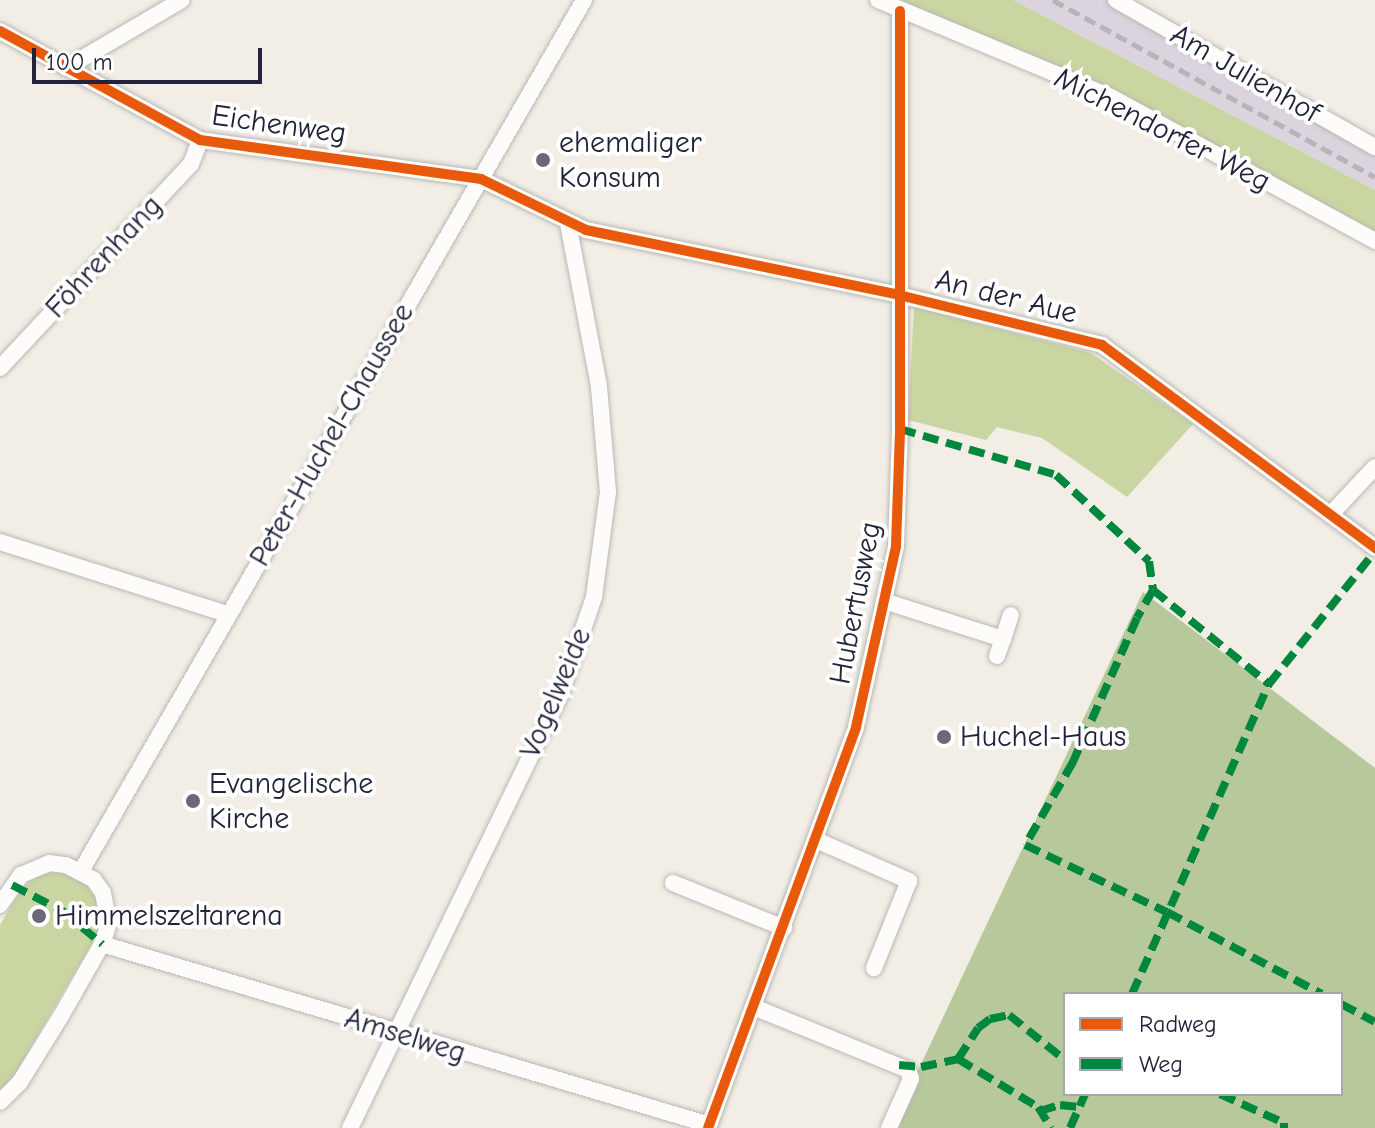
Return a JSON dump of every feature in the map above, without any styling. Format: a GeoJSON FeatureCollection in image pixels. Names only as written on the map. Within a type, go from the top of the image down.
{"type":"FeatureCollection","features":[{"type":"Feature","properties":{"kind":"street"},"geometry":{"type":"LineString","coordinates":[[66,68],[182,0]]}},
{"type":"Feature","properties":{"kind":"street","name":"Peter-Huchel-Chaussee"},"geometry":{"type":"LineString","coordinates":[[81,871],[584,0]]}},
{"type":"Feature","properties":{"kind":"street","name":"Michendorfer Weg"},"geometry":{"type":"LineString","coordinates":[[878,0],[1111,97],[1375,241]]}},
{"type":"Feature","properties":{"kind":"street","name":"Am Julienhof"},"geometry":{"type":"LineString","coordinates":[[1116,0],[1375,147]]}},
{"type":"Feature","properties":{"kind":"street","name":"Hubertusweg"},"geometry":{"type":"LineString","coordinates":[[709,1126],[756,1008],[856,727],[896,546],[900,429],[900,11]]}},
{"type":"Feature","properties":{"kind":"street","name":"Eichenweg"},"geometry":{"type":"LineString","coordinates":[[0,31],[200,140],[481,179]]}},
{"type":"Feature","properties":{"kind":"street","name":"Föhrenhang"},"geometry":{"type":"LineString","coordinates":[[0,368],[191,164],[200,140]]}},
{"type":"Feature","properties":{"kind":"street","name":"An der Aue"},"geometry":{"type":"LineString","coordinates":[[481,179],[568,223],[899,295],[1102,345],[1375,548]]}},
{"type":"Feature","properties":{"kind":"street","name":"Vogelweide"},"geometry":{"type":"LineString","coordinates":[[350,1128],[561,693],[594,597],[608,492],[599,386],[568,223]]}},
{"type":"Feature","properties":{"kind":"street"},"geometry":{"type":"LineString","coordinates":[[1331,514],[1375,467]]}},
{"type":"Feature","properties":{"kind":"street"},"geometry":{"type":"LineString","coordinates":[[0,542],[227,614]]}},
{"type":"Feature","properties":{"kind":"street"},"geometry":{"type":"LineString","coordinates":[[884,601],[1003,639]]}},
{"type":"Feature","properties":{"kind":"street"},"geometry":{"type":"LineString","coordinates":[[997,656],[1011,615]]}},
{"type":"Feature","properties":{"kind":"street"},"geometry":{"type":"LineString","coordinates":[[816,840],[909,881],[874,968]]}},
{"type":"Feature","properties":{"kind":"street"},"geometry":{"type":"LineString","coordinates":[[0,905],[6,882],[49,863],[81,871],[94,880],[108,908],[109,923],[102,944],[20,1082],[0,1102]]}},
{"type":"Feature","properties":{"kind":"street"},"geometry":{"type":"LineString","coordinates":[[673,883],[784,928]]}},
{"type":"Feature","properties":{"kind":"street","name":"Amselweg"},"geometry":{"type":"LineString","coordinates":[[102,944],[709,1126]]}},
{"type":"Feature","properties":{"kind":"street"},"geometry":{"type":"LineString","coordinates":[[756,1008],[908,1070],[911,1079],[889,1128]]}},
{"type":"Feature","properties":{"kind":"shaded area"},"geometry":{"type":"Polygon","coordinates":[[[1013,0],[1107,0],[1375,149],[1375,190],[1013,0]]]}},
{"type":"Feature","properties":{"kind":"green space"},"geometry":{"type":"Polygon","coordinates":[[[878,0],[1013,0],[1375,190],[1375,241],[1111,97],[878,0]]]}},
{"type":"Feature","properties":{"kind":"green space"},"geometry":{"type":"Polygon","coordinates":[[[914,307],[1091,353],[1193,424],[1127,497],[1042,438],[997,427],[986,440],[908,420],[914,307]]]}},
{"type":"Feature","properties":{"kind":"green space"},"geometry":{"type":"Polygon","coordinates":[[[1143,592],[1375,768],[1375,1128],[891,1128],[1143,592]]]}},
{"type":"Feature","properties":{"kind":"green space"},"geometry":{"type":"Polygon","coordinates":[[[58,872],[83,881],[98,900],[101,928],[8,1086],[0,1092],[0,925],[22,888],[39,875],[58,872]]]}},
{"type":"Feature","properties":{"kind":"railway"},"geometry":{"type":"LineString","coordinates":[[1053,0],[1375,177]]}},
{"type":"Feature","properties":{"kind":"marked path"},"geometry":{"type":"LineString","coordinates":[[900,429],[1056,475],[1149,561],[1153,590],[1137,618],[1073,762],[1025,845],[1167,912],[1318,992]]}},
{"type":"Feature","properties":{"kind":"marked path"},"geometry":{"type":"LineString","coordinates":[[1133,992],[1269,684],[1375,551]]}},
{"type":"Feature","properties":{"kind":"marked path"},"geometry":{"type":"LineString","coordinates":[[1153,590],[1269,684]]}},
{"type":"Feature","properties":{"kind":"marked path"},"geometry":{"type":"LineString","coordinates":[[12,885],[64,912],[102,944]]}},
{"type":"Feature","properties":{"kind":"marked path"},"geometry":{"type":"LineString","coordinates":[[1343,1005],[1375,1022]]}},
{"type":"Feature","properties":{"kind":"marked path"},"geometry":{"type":"LineString","coordinates":[[958,1059],[978,1028],[990,1019],[1009,1015],[1063,1058]]}},
{"type":"Feature","properties":{"kind":"marked path"},"geometry":{"type":"LineString","coordinates":[[899,1065],[921,1067],[958,1059],[1038,1107],[1051,1128]]}},
{"type":"Feature","properties":{"kind":"marked path"},"geometry":{"type":"LineString","coordinates":[[1070,1128],[1084,1096]]}},
{"type":"Feature","properties":{"kind":"marked path"},"geometry":{"type":"LineString","coordinates":[[1224,1096],[1284,1123],[1284,1128]]}},
{"type":"Feature","properties":{"kind":"marked path"},"geometry":{"type":"LineString","coordinates":[[1040,1111],[1060,1105],[1079,1107]]}},
{"type":"Feature","properties":{"kind":"cycle path"},"geometry":{"type":"LineString","coordinates":[[708,1128],[856,727],[896,546],[900,429],[900,11]]}},
{"type":"Feature","properties":{"kind":"cycle path"},"geometry":{"type":"LineString","coordinates":[[0,31],[200,140],[481,179],[586,230],[899,295],[1102,345],[1375,548]]}},
{"type":"Feature","properties":{"kind":"place","name":"ehemaliger Konsum"},"geometry":{"type":"Point","coordinates":[543,160]}},
{"type":"Feature","properties":{"kind":"place","name":"Huchel-Haus"},"geometry":{"type":"Point","coordinates":[944,737]}},
{"type":"Feature","properties":{"kind":"place","name":"Evangelische Kirche"},"geometry":{"type":"Point","coordinates":[193,801]}},
{"type":"Feature","properties":{"kind":"place","name":"Himmelszeltarena"},"geometry":{"type":"Point","coordinates":[39,916]}}]}
